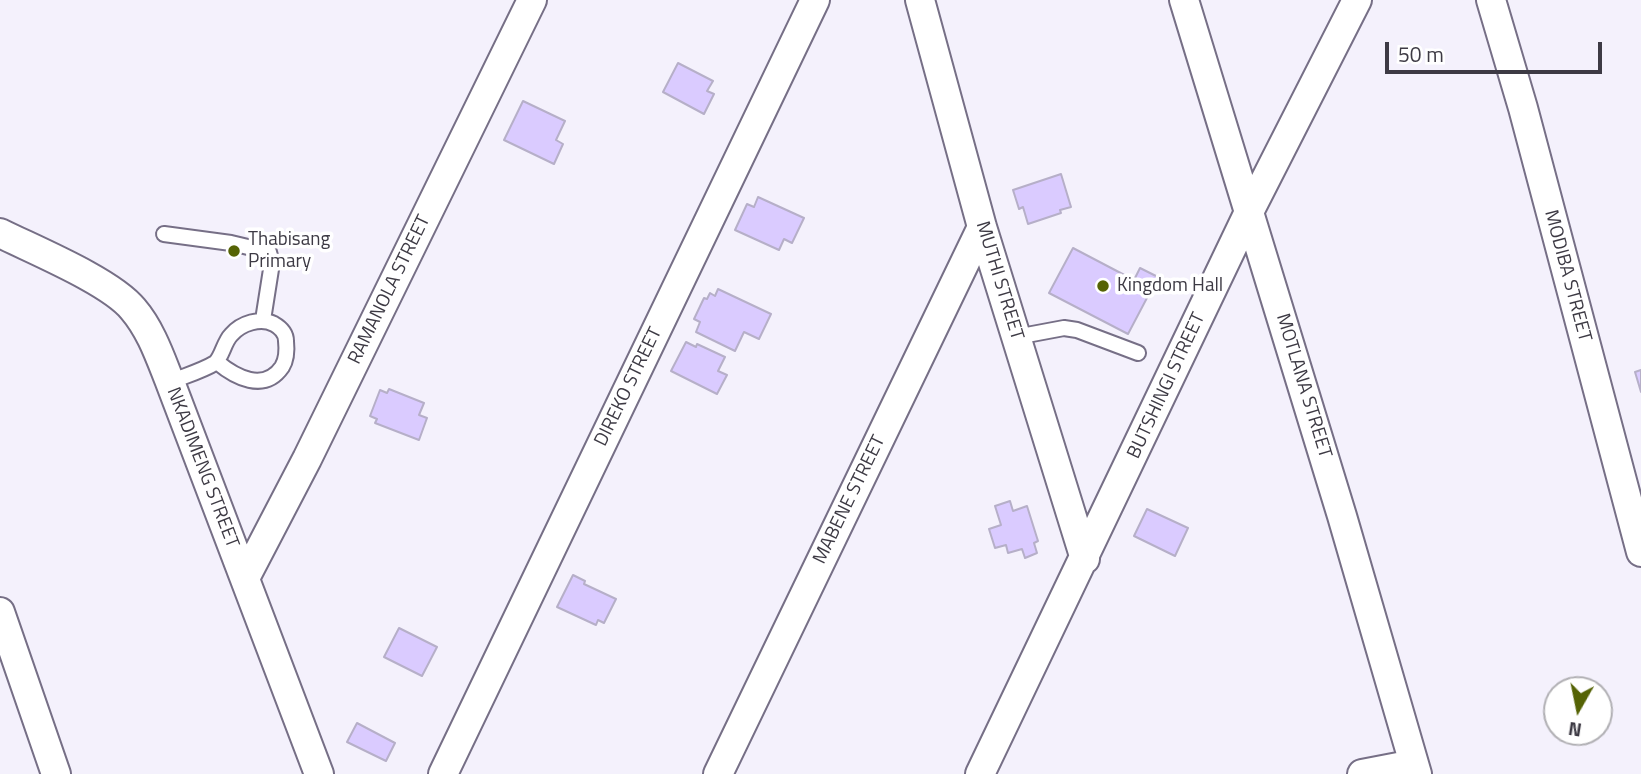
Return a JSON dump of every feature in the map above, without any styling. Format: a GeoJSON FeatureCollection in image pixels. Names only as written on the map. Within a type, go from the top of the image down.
{"type":"FeatureCollection","features":[{"type":"Feature","properties":{"kind":"street","name":"RAMANOLA STREET"},"geometry":{"type":"LineString","coordinates":[[244,578],[307,459],[532,0]]}},
{"type":"Feature","properties":{"kind":"street","name":"DIREKO STREET"},"geometry":{"type":"LineString","coordinates":[[443,774],[816,0]]}},
{"type":"Feature","properties":{"kind":"street","name":"MUTHI STREET"},"geometry":{"type":"LineString","coordinates":[[920,0],[982,227],[1085,559]]}},
{"type":"Feature","properties":{"kind":"street","name":"MOTLANA STREET"},"geometry":{"type":"LineString","coordinates":[[1184,0],[1342,516],[1415,769]]}},
{"type":"Feature","properties":{"kind":"street","name":"BUTSHINGI STREET"},"geometry":{"type":"LineString","coordinates":[[980,774],[1249,212],[1357,0]]}},
{"type":"Feature","properties":{"kind":"street","name":"MODIBA STREET"},"geometry":{"type":"LineString","coordinates":[[1491,0],[1523,108],[1641,552]]}},
{"type":"Feature","properties":{"kind":"street","name":"MABENE STREET"},"geometry":{"type":"LineString","coordinates":[[718,774],[982,227]]}},
{"type":"Feature","properties":{"kind":"street","name":"NKADIMENG STREET"},"geometry":{"type":"LineString","coordinates":[[0,233],[95,281],[132,307],[150,336],[170,382],[319,774]]}},
{"type":"Feature","properties":{"kind":"street"},"geometry":{"type":"LineString","coordinates":[[0,612],[57,774]]}},
{"type":"Feature","properties":{"kind":"street"},"geometry":{"type":"LineString","coordinates":[[1362,774],[1415,769]]}},
{"type":"Feature","properties":{"kind":"lane"},"geometry":{"type":"LineString","coordinates":[[164,234],[231,243],[269,252],[272,263],[263,320]]}},
{"type":"Feature","properties":{"kind":"lane"},"geometry":{"type":"LineString","coordinates":[[170,382],[217,362],[231,334],[246,324],[263,320],[277,325],[286,336],[287,352],[283,365],[273,377],[261,381],[245,380],[231,374],[217,362]]}},
{"type":"Feature","properties":{"kind":"lane"},"geometry":{"type":"LineString","coordinates":[[1016,337],[1064,328],[1077,330],[1138,353]]}},
{"type":"Feature","properties":{"kind":"building"},"geometry":{"type":"Polygon","coordinates":[[[678,63],[713,81],[707,91],[714,94],[704,114],[663,92],[678,63]]]}},
{"type":"Feature","properties":{"kind":"building"},"geometry":{"type":"Polygon","coordinates":[[[523,101],[565,121],[556,140],[563,144],[554,164],[504,140],[523,101]]]}},
{"type":"Feature","properties":{"kind":"building"},"geometry":{"type":"Polygon","coordinates":[[[1061,174],[1071,207],[1028,224],[1023,207],[1019,209],[1013,190],[1061,174]]]}},
{"type":"Feature","properties":{"kind":"building"},"geometry":{"type":"Polygon","coordinates":[[[758,197],[804,218],[792,243],[784,239],[779,250],[735,230],[747,204],[754,207],[758,197]]]}},
{"type":"Feature","properties":{"kind":"building","name":"Kingdom Hall"},"geometry":{"type":"Polygon","coordinates":[[[1073,248],[1134,280],[1140,268],[1158,277],[1128,334],[1049,293],[1073,248]]]}},
{"type":"Feature","properties":{"kind":"building"},"geometry":{"type":"Polygon","coordinates":[[[718,289],[771,314],[759,339],[744,332],[735,351],[696,332],[700,322],[694,319],[704,298],[707,299],[710,293],[715,296],[718,289]]]}},
{"type":"Feature","properties":{"kind":"building"},"geometry":{"type":"Polygon","coordinates":[[[686,342],[725,357],[718,371],[727,375],[717,394],[671,371],[686,342]]]}},
{"type":"Feature","properties":{"kind":"building"},"geometry":{"type":"Polygon","coordinates":[[[1641,370],[1641,392],[1635,372],[1641,370]]]}},
{"type":"Feature","properties":{"kind":"building"},"geometry":{"type":"Polygon","coordinates":[[[389,389],[424,403],[419,415],[427,418],[419,440],[375,423],[377,419],[370,416],[380,390],[387,393],[389,389]]]}},
{"type":"Feature","properties":{"kind":"building"},"geometry":{"type":"Polygon","coordinates":[[[1010,501],[1013,511],[1027,506],[1038,541],[1034,543],[1037,553],[1025,558],[1022,549],[1008,553],[1006,545],[995,548],[989,529],[1001,525],[995,506],[1010,501]]]}},
{"type":"Feature","properties":{"kind":"building"},"geometry":{"type":"Polygon","coordinates":[[[1147,509],[1188,528],[1175,556],[1134,536],[1147,509]]]}},
{"type":"Feature","properties":{"kind":"building"},"geometry":{"type":"Polygon","coordinates":[[[573,575],[585,581],[584,584],[616,599],[604,623],[598,620],[596,625],[557,607],[573,575]]]}},
{"type":"Feature","properties":{"kind":"building"},"geometry":{"type":"Polygon","coordinates":[[[399,628],[437,647],[422,676],[384,657],[399,628]]]}},
{"type":"Feature","properties":{"kind":"building"},"geometry":{"type":"Polygon","coordinates":[[[357,723],[395,743],[386,761],[347,742],[357,723]]]}},
{"type":"Feature","properties":{"kind":"place","name":"Thabisang Primary"},"geometry":{"type":"Point","coordinates":[234,251]}},
{"type":"Feature","properties":{"kind":"place","name":"Kingdom Hall"},"geometry":{"type":"Point","coordinates":[1103,286]}}]}
